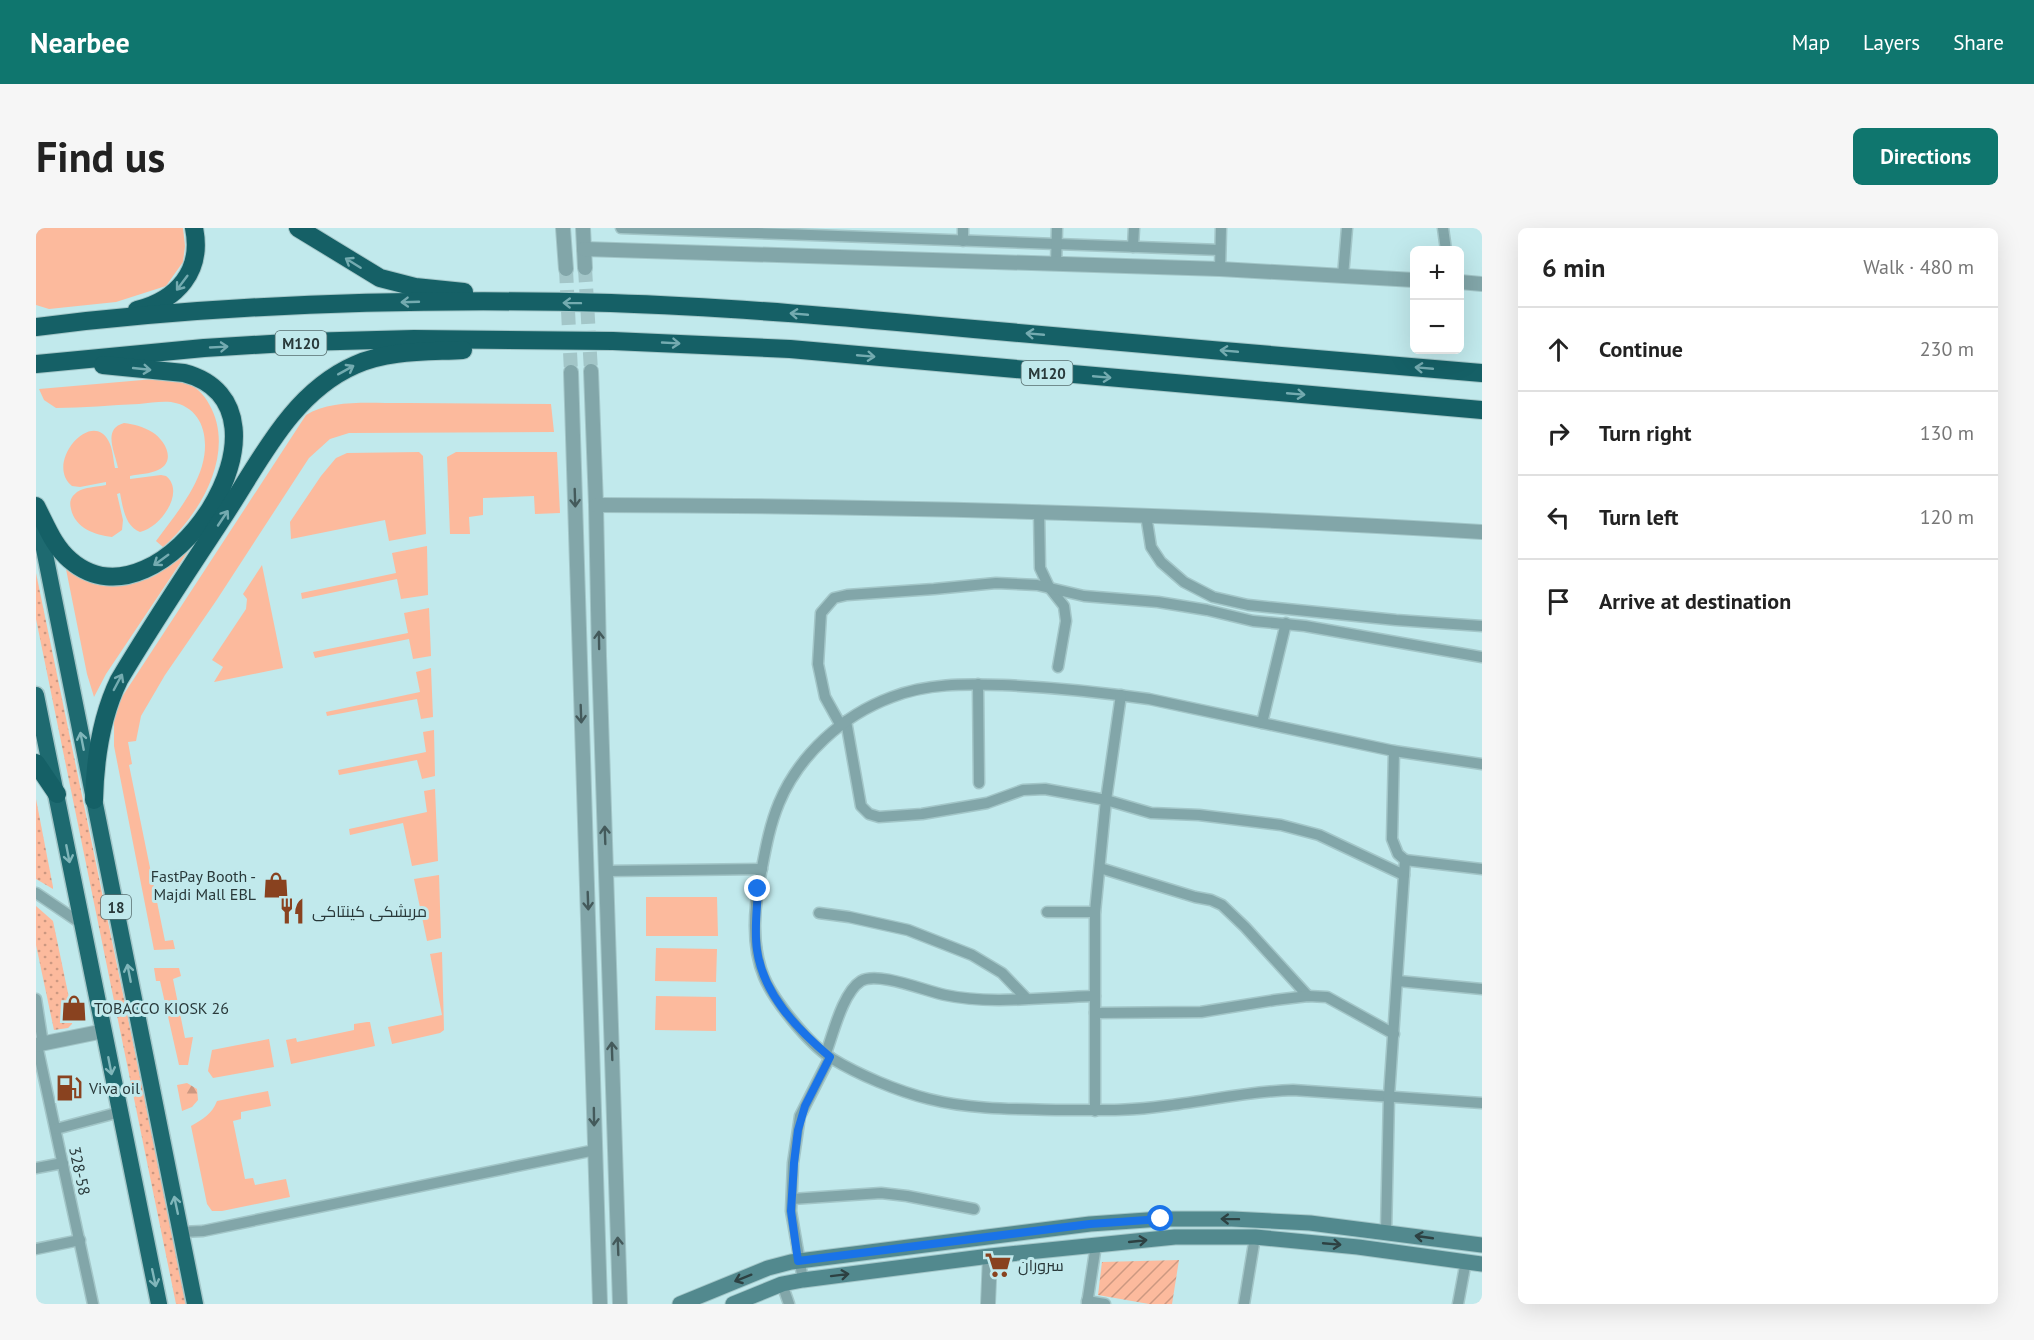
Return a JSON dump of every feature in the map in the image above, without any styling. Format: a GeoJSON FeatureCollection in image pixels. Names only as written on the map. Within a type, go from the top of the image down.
{"type":"FeatureCollection","features":[{"type":"Feature","properties":{"kind":"highway"},"geometry":{"type":"LineString","coordinates":[[49,325],[144,308],[172,295],[191,268],[196,246],[194,228]]}},
{"type":"Feature","properties":{"kind":"highway"},"geometry":{"type":"LineString","coordinates":[[298,228],[380,278],[415,287],[531,302]]}},
{"type":"Feature","properties":{"kind":"highway","name":"M120"},"geometry":{"type":"LineString","coordinates":[[49,325],[298,306],[420,302],[531,302],[735,309],[1482,373]]}},
{"type":"Feature","properties":{"kind":"highway"},"geometry":{"type":"LineString","coordinates":[[94,800],[102,727],[106,710],[119,680],[285,422],[305,399],[341,372],[382,356],[469,350],[546,339]]}},
{"type":"Feature","properties":{"kind":"highway","name":"M120"},"geometry":{"type":"LineString","coordinates":[[36,364],[204,348],[303,342],[546,339],[790,349],[1482,410]]}},
{"type":"Feature","properties":{"kind":"highway"},"geometry":{"type":"LineString","coordinates":[[36,508],[56,544],[71,561],[81,568],[91,573],[113,577],[135,574],[156,564],[173,551],[202,519],[224,483],[233,456],[234,428],[228,409],[218,392],[203,379],[184,373],[59,361]]}},
{"type":"Feature","properties":{"kind":"highway","name":"18"},"geometry":{"type":"LineString","coordinates":[[36,508],[195,1304]]}},
{"type":"Feature","properties":{"kind":"highway","name":"18"},"geometry":{"type":"LineString","coordinates":[[36,695],[159,1304]]}},
{"type":"Feature","properties":{"kind":"highway"},"geometry":{"type":"LineString","coordinates":[[36,763],[57,795]]}},
{"type":"Feature","properties":{"kind":"main road"},"geometry":{"type":"LineString","coordinates":[[680,1304],[768,1268],[798,1261],[1090,1224],[1161,1219],[1271,1220],[1482,1245]]}},
{"type":"Feature","properties":{"kind":"main road"},"geometry":{"type":"LineString","coordinates":[[733,1304],[782,1284],[802,1280],[990,1256],[1175,1237],[1255,1237],[1358,1247],[1482,1264]]}},
{"type":"Feature","properties":{"kind":"street"},"geometry":{"type":"LineString","coordinates":[[563,228],[566,269]]}},
{"type":"Feature","properties":{"kind":"street"},"geometry":{"type":"LineString","coordinates":[[583,228],[585,267]]}},
{"type":"Feature","properties":{"kind":"street"},"geometry":{"type":"LineString","coordinates":[[621,228],[1220,250]]}},
{"type":"Feature","properties":{"kind":"street"},"geometry":{"type":"LineString","coordinates":[[963,228],[963,241]]}},
{"type":"Feature","properties":{"kind":"street"},"geometry":{"type":"LineString","coordinates":[[1056,264],[1057,228]]}},
{"type":"Feature","properties":{"kind":"street"},"geometry":{"type":"LineString","coordinates":[[1133,247],[1134,228]]}},
{"type":"Feature","properties":{"kind":"street"},"geometry":{"type":"LineString","coordinates":[[1220,269],[1221,228]]}},
{"type":"Feature","properties":{"kind":"street"},"geometry":{"type":"LineString","coordinates":[[1343,276],[1347,228]]}},
{"type":"Feature","properties":{"kind":"street"},"geometry":{"type":"LineString","coordinates":[[1443,228],[1445,246]]}},
{"type":"Feature","properties":{"kind":"street"},"geometry":{"type":"LineString","coordinates":[[585,249],[1220,269],[1410,280]]}},
{"type":"Feature","properties":{"kind":"street"},"geometry":{"type":"LineString","coordinates":[[1464,282],[1482,284]]}},
{"type":"Feature","properties":{"kind":"street"},"geometry":{"type":"LineString","coordinates":[[591,371],[620,1304]]}},
{"type":"Feature","properties":{"kind":"street"},"geometry":{"type":"LineString","coordinates":[[571,372],[600,1304]]}},
{"type":"Feature","properties":{"kind":"street"},"geometry":{"type":"LineString","coordinates":[[596,505],[818,505],[1146,514],[1482,532]]}},
{"type":"Feature","properties":{"kind":"street"},"geometry":{"type":"LineString","coordinates":[[1039,511],[1040,568],[1049,587],[1064,606],[1066,621],[1058,667]]}},
{"type":"Feature","properties":{"kind":"street"},"geometry":{"type":"LineString","coordinates":[[1146,514],[1151,547],[1161,562],[1184,582],[1213,597],[1248,605],[1482,626]]}},
{"type":"Feature","properties":{"kind":"street"},"geometry":{"type":"LineString","coordinates":[[1404,875],[1319,835],[1300,830],[1246,820],[1150,813],[1106,800],[1055,790],[1034,789],[1013,793],[987,803],[922,814],[889,817],[869,814],[861,806],[843,722],[825,698],[818,664],[821,614],[834,598],[855,594],[934,590],[989,584],[1049,587],[1102,598],[1158,602],[1253,621],[1286,623],[1482,657]]}},
{"type":"Feature","properties":{"kind":"street"},"geometry":{"type":"LineString","coordinates":[[1262,723],[1286,623]]}},
{"type":"Feature","properties":{"kind":"street"},"geometry":{"type":"LineString","coordinates":[[978,684],[979,783]]}},
{"type":"Feature","properties":{"kind":"street"},"geometry":{"type":"LineString","coordinates":[[1482,764],[1394,751],[1121,695],[1059,687],[978,684],[916,689],[867,707],[843,722],[814,750],[786,787],[772,823],[762,869],[758,889],[756,927],[757,950],[764,976],[783,1008],[828,1055],[867,1076],[928,1099],[984,1107],[1095,1111],[1140,1109],[1268,1091],[1293,1090],[1482,1103]]}},
{"type":"Feature","properties":{"kind":"street"},"geometry":{"type":"LineString","coordinates":[[1095,1111],[1095,912],[1106,800],[1121,695]]}},
{"type":"Feature","properties":{"kind":"street"},"geometry":{"type":"LineString","coordinates":[[1394,751],[1392,839],[1398,854],[1405,860],[1482,869]]}},
{"type":"Feature","properties":{"kind":"street"},"geometry":{"type":"LineString","coordinates":[[36,780],[57,795]]}},
{"type":"Feature","properties":{"kind":"street"},"geometry":{"type":"LineString","coordinates":[[1386,1232],[1389,1096],[1405,860]]}},
{"type":"Feature","properties":{"kind":"street"},"geometry":{"type":"LineString","coordinates":[[1100,868],[1222,905],[1308,996]]}},
{"type":"Feature","properties":{"kind":"street"},"geometry":{"type":"LineString","coordinates":[[607,871],[762,869]]}},
{"type":"Feature","properties":{"kind":"street"},"geometry":{"type":"LineString","coordinates":[[36,893],[82,924]]}},
{"type":"Feature","properties":{"kind":"street"},"geometry":{"type":"LineString","coordinates":[[1047,912],[1095,912]]}},
{"type":"Feature","properties":{"kind":"street"},"geometry":{"type":"LineString","coordinates":[[819,913],[878,922],[908,930],[972,955],[1002,973],[1026,998]]}},
{"type":"Feature","properties":{"kind":"street"},"geometry":{"type":"LineString","coordinates":[[589,927],[609,926]]}},
{"type":"Feature","properties":{"kind":"street"},"geometry":{"type":"LineString","coordinates":[[802,1280],[792,1226],[794,1163],[801,1116],[828,1055],[851,988],[863,979],[888,978],[914,988],[969,1000],[1095,996]]}},
{"type":"Feature","properties":{"kind":"street"},"geometry":{"type":"LineString","coordinates":[[1398,981],[1482,989]]}},
{"type":"Feature","properties":{"kind":"street"},"geometry":{"type":"LineString","coordinates":[[1095,1013],[1201,1012],[1308,996],[1327,997],[1394,1034]]}},
{"type":"Feature","properties":{"kind":"street","name":"328-58"},"geometry":{"type":"LineString","coordinates":[[36,999],[41,1083],[56,1130],[93,1304]]}},
{"type":"Feature","properties":{"kind":"street"},"geometry":{"type":"LineString","coordinates":[[39,1045],[104,1031]]}},
{"type":"Feature","properties":{"kind":"street"},"geometry":{"type":"LineString","coordinates":[[56,1130],[120,1112]]}},
{"type":"Feature","properties":{"kind":"street"},"geometry":{"type":"LineString","coordinates":[[181,1232],[203,1231],[595,1150]]}},
{"type":"Feature","properties":{"kind":"street"},"geometry":{"type":"LineString","coordinates":[[36,1168],[63,1162]]}},
{"type":"Feature","properties":{"kind":"street"},"geometry":{"type":"LineString","coordinates":[[792,1200],[881,1193],[974,1209]]}},
{"type":"Feature","properties":{"kind":"street"},"geometry":{"type":"LineString","coordinates":[[1245,1304],[1255,1237]]}},
{"type":"Feature","properties":{"kind":"street"},"geometry":{"type":"LineString","coordinates":[[36,1250],[80,1240]]}},
{"type":"Feature","properties":{"kind":"street"},"geometry":{"type":"LineString","coordinates":[[1096,1245],[1087,1303],[1105,1304]]}},
{"type":"Feature","properties":{"kind":"street"},"geometry":{"type":"LineString","coordinates":[[988,1304],[990,1256]]}},
{"type":"Feature","properties":{"kind":"street"},"geometry":{"type":"LineString","coordinates":[[1458,1304],[1466,1261]]}},
{"type":"Feature","properties":{"kind":"street"},"geometry":{"type":"LineString","coordinates":[[782,1284],[789,1304]]}},
{"type":"Feature","properties":{"kind":"green space"},"geometry":{"type":"Polygon","coordinates":[[[36,228],[183,228],[185,246],[183,262],[166,286],[116,302],[49,309],[36,305],[36,228]]]}},
{"type":"Feature","properties":{"kind":"green space"},"geometry":{"type":"Polygon","coordinates":[[[154,379],[182,380],[201,393],[209,404],[217,423],[219,442],[217,462],[201,500],[190,518],[163,547],[156,541],[188,496],[202,466],[204,435],[197,417],[182,405],[171,402],[56,408],[44,400],[39,389],[154,379]]]}},
{"type":"Feature","properties":{"kind":"green space"},"geometry":{"type":"Polygon","coordinates":[[[342,404],[551,404],[554,432],[349,433],[330,439],[309,458],[165,675],[141,716],[136,741],[128,742],[132,764],[129,765],[165,941],[173,940],[175,949],[154,950],[114,746],[114,721],[120,700],[306,415],[329,406],[342,404]]]}},
{"type":"Feature","properties":{"kind":"green space"},"geometry":{"type":"Polygon","coordinates":[[[124,423],[142,427],[157,436],[165,445],[168,456],[164,466],[158,470],[130,476],[130,479],[166,476],[173,491],[172,500],[162,517],[148,529],[140,532],[128,521],[120,493],[117,494],[123,520],[122,530],[112,537],[81,526],[73,516],[70,506],[71,499],[77,492],[106,485],[106,482],[80,487],[72,486],[65,476],[63,465],[73,443],[91,431],[100,432],[108,440],[115,468],[118,468],[112,436],[113,430],[124,423]]]}},
{"type":"Feature","properties":{"kind":"green space"},"geometry":{"type":"Polygon","coordinates":[[[419,452],[423,456],[426,534],[389,541],[385,520],[291,539],[290,522],[336,458],[347,453],[419,452]]]}},
{"type":"Feature","properties":{"kind":"green space"},"geometry":{"type":"Polygon","coordinates":[[[456,452],[557,452],[560,513],[535,514],[534,496],[483,498],[483,515],[469,517],[470,534],[450,534],[447,457],[456,452]]]}},
{"type":"Feature","properties":{"kind":"green space"},"geometry":{"type":"Polygon","coordinates":[[[427,546],[428,595],[401,599],[397,579],[302,599],[301,593],[396,573],[392,553],[427,546]]]}},
{"type":"Feature","properties":{"kind":"green space"},"geometry":{"type":"Polygon","coordinates":[[[189,550],[106,674],[94,697],[87,674],[66,569],[96,583],[110,585],[128,583],[153,576],[189,550]]]}},
{"type":"Feature","properties":{"kind":"green space"},"geometry":{"type":"Polygon","coordinates":[[[262,565],[283,668],[214,682],[223,667],[212,660],[246,609],[247,599],[243,594],[262,565]]]}},
{"type":"Feature","properties":{"kind":"green space"},"geometry":{"type":"Polygon","coordinates":[[[36,573],[187,1304],[176,1304],[36,619],[36,573]]]}},
{"type":"Feature","properties":{"kind":"green space"},"geometry":{"type":"Polygon","coordinates":[[[429,608],[431,656],[413,659],[409,639],[315,658],[313,652],[408,633],[404,613],[429,608]]]}},
{"type":"Feature","properties":{"kind":"green space"},"geometry":{"type":"Polygon","coordinates":[[[431,668],[433,717],[421,719],[417,699],[327,716],[326,712],[420,692],[416,672],[431,668]]]}},
{"type":"Feature","properties":{"kind":"green space"},"geometry":{"type":"Polygon","coordinates":[[[434,730],[435,776],[422,779],[417,760],[339,775],[338,770],[426,752],[423,732],[434,730]]]}},
{"type":"Feature","properties":{"kind":"green space"},"geometry":{"type":"Polygon","coordinates":[[[435,789],[438,861],[412,866],[403,823],[350,835],[349,829],[427,812],[424,791],[435,789]]]}},
{"type":"Feature","properties":{"kind":"green space"},"geometry":{"type":"Polygon","coordinates":[[[36,799],[53,887],[53,889],[36,879],[36,799]]]}},
{"type":"Feature","properties":{"kind":"green space"},"geometry":{"type":"Polygon","coordinates":[[[439,875],[441,938],[427,941],[414,879],[439,875]]]}},
{"type":"Feature","properties":{"kind":"green space"},"geometry":{"type":"Polygon","coordinates":[[[646,897],[717,897],[718,936],[646,936],[646,897]]]}},
{"type":"Feature","properties":{"kind":"green space"},"geometry":{"type":"Polygon","coordinates":[[[36,906],[53,921],[73,1017],[72,1024],[68,1028],[54,1030],[36,945],[36,906]]]}},
{"type":"Feature","properties":{"kind":"green space"},"geometry":{"type":"Polygon","coordinates":[[[656,948],[717,949],[716,982],[655,981],[656,948]]]}},
{"type":"Feature","properties":{"kind":"green space"},"geometry":{"type":"Polygon","coordinates":[[[442,952],[444,1030],[440,1033],[392,1044],[388,1027],[442,1015],[430,954],[442,952]]]}},
{"type":"Feature","properties":{"kind":"green space"},"geometry":{"type":"Polygon","coordinates":[[[154,968],[179,968],[181,976],[173,979],[185,1038],[193,1037],[188,1065],[179,1065],[160,981],[156,981],[154,968]]]}},
{"type":"Feature","properties":{"kind":"green space"},"geometry":{"type":"Polygon","coordinates":[[[656,996],[716,997],[716,1031],[655,1030],[656,996]]]}},
{"type":"Feature","properties":{"kind":"green space"},"geometry":{"type":"Polygon","coordinates":[[[370,1022],[375,1046],[291,1064],[286,1040],[296,1038],[297,1042],[354,1030],[354,1024],[370,1022]]]}},
{"type":"Feature","properties":{"kind":"green space"},"geometry":{"type":"Polygon","coordinates":[[[269,1039],[274,1067],[213,1078],[208,1071],[212,1050],[269,1039]]]}},
{"type":"Feature","properties":{"kind":"green space"},"geometry":{"type":"Polygon","coordinates":[[[187,1083],[197,1089],[198,1100],[192,1107],[182,1111],[177,1085],[187,1083]]]}},
{"type":"Feature","properties":{"kind":"green space"},"geometry":{"type":"Polygon","coordinates":[[[268,1091],[271,1106],[241,1112],[241,1119],[233,1121],[245,1179],[253,1178],[255,1185],[286,1179],[290,1197],[212,1211],[207,1204],[191,1126],[210,1113],[217,1101],[268,1091]]]}},
{"type":"Feature","properties":{"kind":"green space"},"geometry":{"type":"Polygon","coordinates":[[[1179,1260],[1172,1304],[1149,1304],[1098,1295],[1102,1262],[1179,1260]]]}},
{"type":"Feature","properties":{"kind":"tunnel"},"geometry":{"type":"LineString","coordinates":[[585,268],[591,371]]}},
{"type":"Feature","properties":{"kind":"tunnel"},"geometry":{"type":"LineString","coordinates":[[566,269],[571,372]]}},
{"type":"Feature","properties":{"kind":"place","name":"FastPay Booth - Majdi Mall EBL"},"geometry":{"type":"Point","coordinates":[276,885]}},
{"type":"Feature","properties":{"kind":"place","name":"مریشکی کینتاکی"},"geometry":{"type":"Point","coordinates":[292,911]}},
{"type":"Feature","properties":{"kind":"place","name":"TOBACCO KIOSK 26"},"geometry":{"type":"Point","coordinates":[74,1008]}},
{"type":"Feature","properties":{"kind":"place","name":"Viva oil"},"geometry":{"type":"Point","coordinates":[69,1088]}},
{"type":"Feature","properties":{"kind":"place","name":"سروران"},"geometry":{"type":"Point","coordinates":[998,1265]}},
{"type":"Feature","properties":{"kind":"route"},"geometry":{"type":"LineString","coordinates":[[758,889],[756,938],[764,976],[777,1001],[830,1057],[805,1106],[798,1130],[791,1211],[798,1261],[1090,1224],[1161,1219]]}}]}
